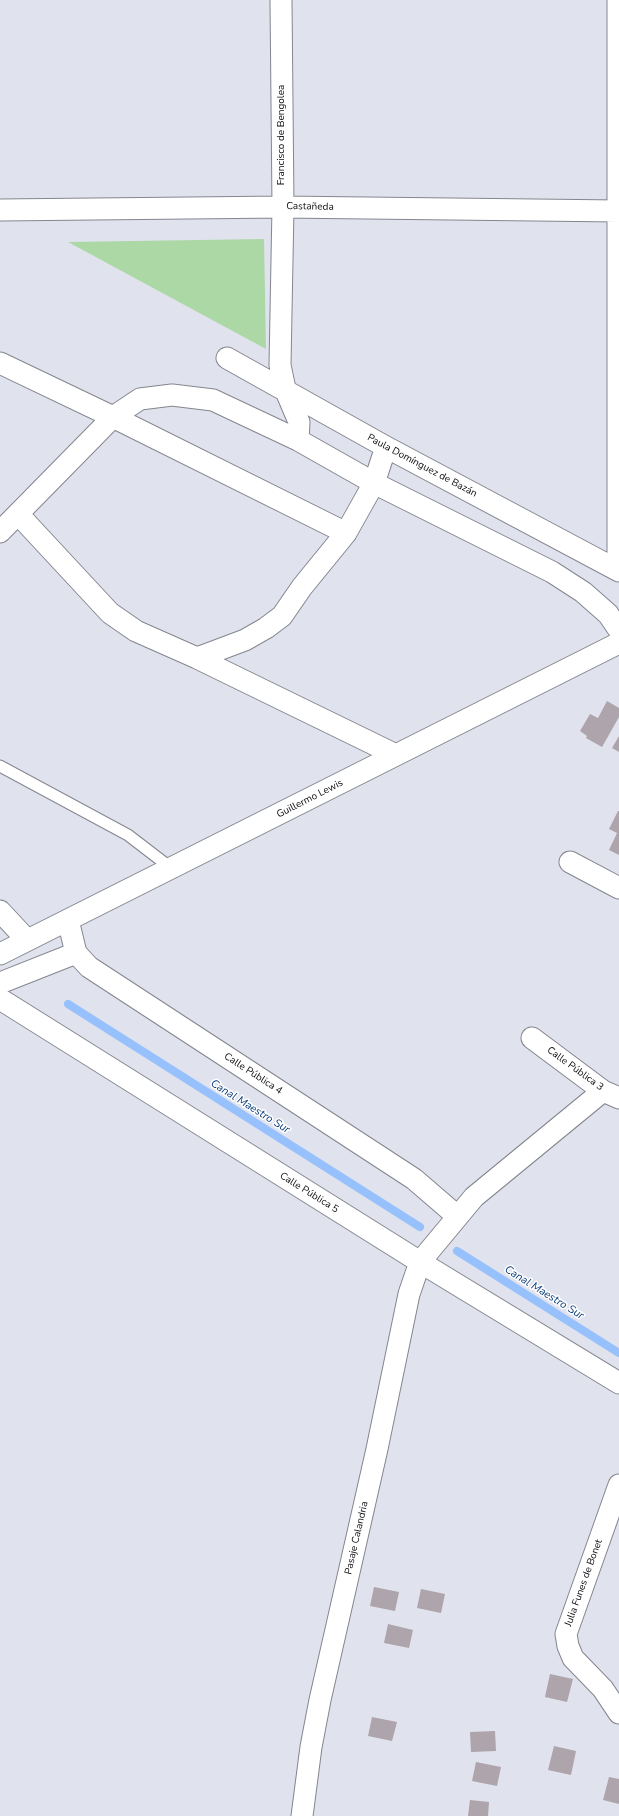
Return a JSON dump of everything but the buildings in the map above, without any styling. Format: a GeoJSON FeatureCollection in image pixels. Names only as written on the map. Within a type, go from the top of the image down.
{"type":"FeatureCollection","features":[{"type":"Feature","properties":{"kind":"street","name":"Francisco de Bengolea"},"geometry":{"type":"LineString","coordinates":[[281,0],[283,207],[280,365],[285,389],[299,422],[298,440]]}},
{"type":"Feature","properties":{"kind":"street"},"geometry":{"type":"LineString","coordinates":[[618,0],[619,570]]}},
{"type":"Feature","properties":{"kind":"street","name":"Castañeda"},"geometry":{"type":"LineString","coordinates":[[0,210],[283,207],[618,211]]}},
{"type":"Feature","properties":{"kind":"street","name":"Paula Domínguez de Bazán"},"geometry":{"type":"LineString","coordinates":[[227,358],[285,389],[386,447],[619,570]]}},
{"type":"Feature","properties":{"kind":"street"},"geometry":{"type":"LineString","coordinates":[[0,363],[113,417],[346,533]]}},
{"type":"Feature","properties":{"kind":"street"},"geometry":{"type":"LineString","coordinates":[[0,532],[113,417],[140,399],[172,395],[213,400],[298,440],[374,483],[552,572],[583,592],[608,614],[619,630]]}},
{"type":"Feature","properties":{"kind":"street"},"geometry":{"type":"LineString","coordinates":[[197,658],[245,640],[266,628],[282,616],[302,587],[346,533],[374,483],[386,447]]}},
{"type":"Feature","properties":{"kind":"street"},"geometry":{"type":"LineString","coordinates":[[18,514],[110,613],[136,631],[197,658],[396,755]]}},
{"type":"Feature","properties":{"kind":"street","name":"Guillermo Lewis"},"geometry":{"type":"LineString","coordinates":[[0,954],[619,643]]}},
{"type":"Feature","properties":{"kind":"street"},"geometry":{"type":"LineString","coordinates":[[570,862],[619,888]]}},
{"type":"Feature","properties":{"kind":"street"},"geometry":{"type":"LineString","coordinates":[[0,911],[27,940]]}},
{"type":"Feature","properties":{"kind":"street","name":"Calle Pública 4"},"geometry":{"type":"LineString","coordinates":[[68,920],[76,953],[89,967],[414,1179],[457,1216]]}},
{"type":"Feature","properties":{"kind":"street"},"geometry":{"type":"LineString","coordinates":[[0,983],[76,953]]}},
{"type":"Feature","properties":{"kind":"street","name":"Calle Pública 5"},"geometry":{"type":"LineString","coordinates":[[0,999],[420,1262],[619,1383]]}},
{"type":"Feature","properties":{"kind":"street","name":"Calle Pública 3"},"geometry":{"type":"LineString","coordinates":[[532,1038],[611,1095]]}},
{"type":"Feature","properties":{"kind":"street","name":"Pasaje Calandria"},"geometry":{"type":"LineString","coordinates":[[302,1816],[311,1747],[320,1700],[377,1449],[409,1294],[420,1262],[474,1197],[611,1095]]}},
{"type":"Feature","properties":{"kind":"street","name":"Julia Funes de Bonet"},"geometry":{"type":"LineString","coordinates":[[618,1708],[573,1658],[568,1646],[566,1634],[619,1486]]}},
{"type":"Feature","properties":{"kind":"lane"},"geometry":{"type":"LineString","coordinates":[[0,766],[128,835],[171,868]]}},
{"type":"Feature","properties":{"kind":"green space"},"geometry":{"type":"Polygon","coordinates":[[[264,239],[266,349],[68,242],[264,239]]]}},
{"type":"Feature","properties":{"kind":"waterway","name":"Canal Maestro Sur"},"geometry":{"type":"LineString","coordinates":[[68,1004],[420,1227]]}},
{"type":"Feature","properties":{"kind":"waterway","name":"Canal Maestro Sur"},"geometry":{"type":"LineString","coordinates":[[457,1251],[619,1353]]}}]}
